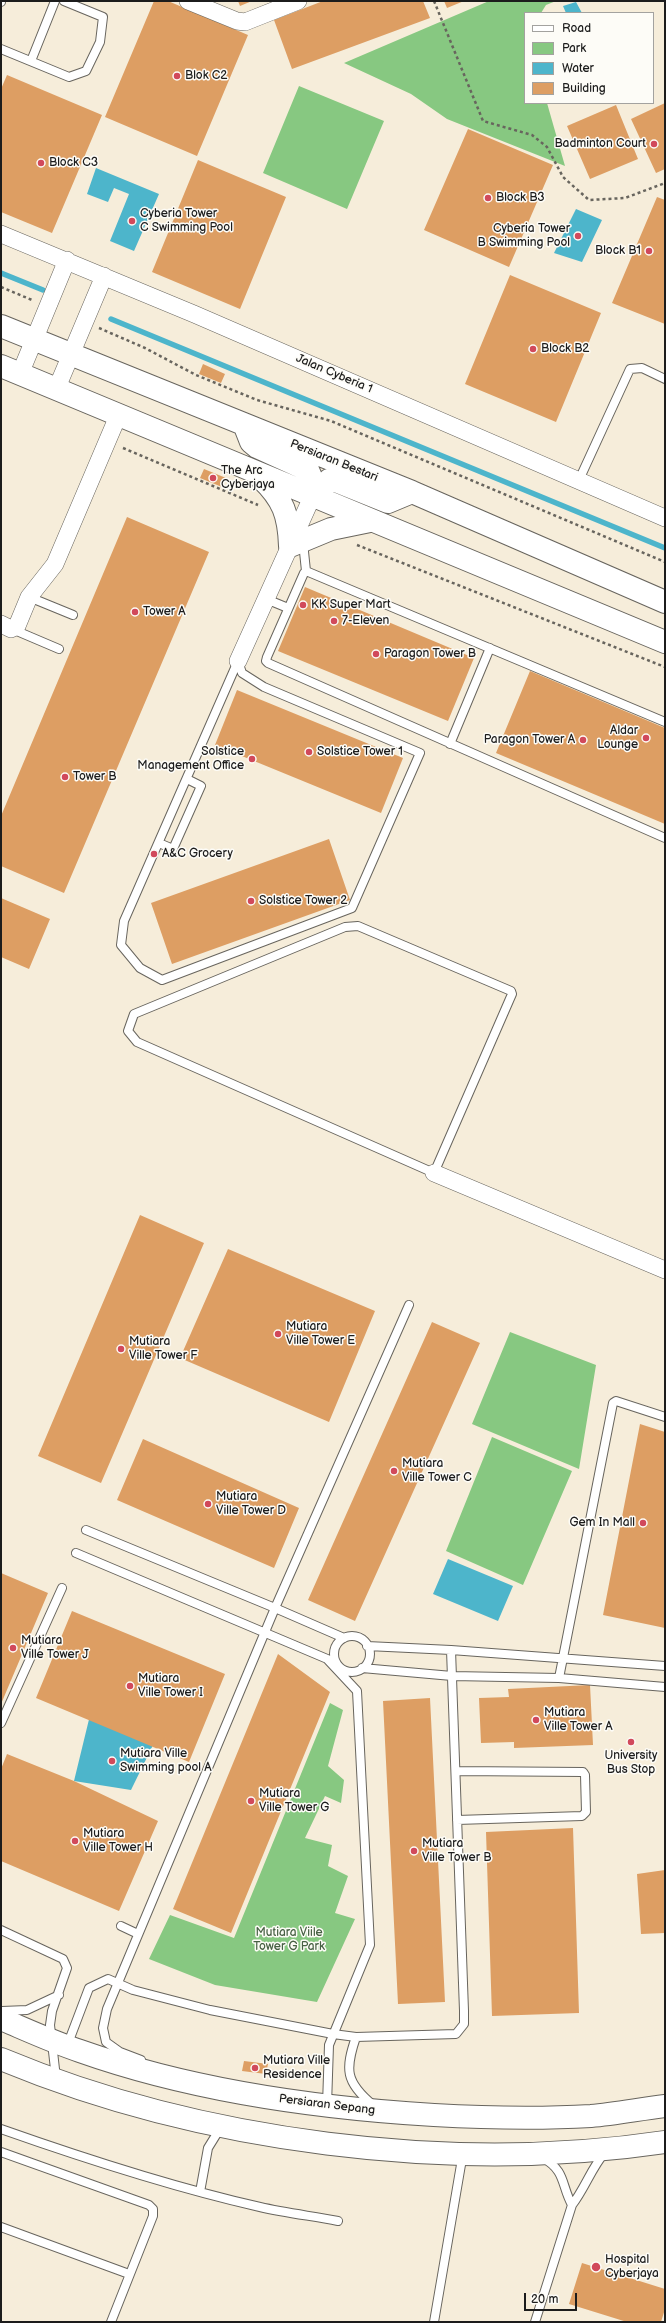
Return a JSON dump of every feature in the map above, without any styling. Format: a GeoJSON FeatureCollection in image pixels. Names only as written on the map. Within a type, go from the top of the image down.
{"type":"FeatureCollection","features":[{"type":"Feature","properties":{"kind":"main road","name":"Persiaran Bestari"},"geometry":{"type":"LineString","coordinates":[[1,326],[412,492],[665,602]]}},
{"type":"Feature","properties":{"kind":"main road"},"geometry":{"type":"LineString","coordinates":[[10,370],[312,497],[665,642]]}},
{"type":"Feature","properties":{"kind":"main road"},"geometry":{"type":"LineString","coordinates":[[244,424],[251,442],[257,447],[308,470],[311,477],[312,497]]}},
{"type":"Feature","properties":{"kind":"main road"},"geometry":{"type":"LineString","coordinates":[[254,472],[280,499],[289,528],[297,542],[331,529],[370,521]]}},
{"type":"Feature","properties":{"kind":"main road"},"geometry":{"type":"LineString","coordinates":[[312,497],[329,480],[336,481],[388,502],[412,492]]}},
{"type":"Feature","properties":{"kind":"main road","name":"Persiaran Sepang"},"geometry":{"type":"LineString","coordinates":[[1,2019],[59,2043],[157,2073],[219,2088],[327,2106],[382,2112],[515,2119],[592,2116],[665,2106]]}},
{"type":"Feature","properties":{"kind":"main road"},"geometry":{"type":"LineString","coordinates":[[1,2059],[82,2090],[150,2108],[222,2125],[320,2143],[386,2150],[463,2153],[534,2153],[608,2148],[665,2142]]}},
{"type":"Feature","properties":{"kind":"street"},"geometry":{"type":"LineString","coordinates":[[188,1],[237,21],[245,22],[298,1]]}},
{"type":"Feature","properties":{"kind":"street","name":"Jalan Cyberia 1"},"geometry":{"type":"LineString","coordinates":[[1,234],[67,260],[665,518]]}},
{"type":"Feature","properties":{"kind":"street"},"geometry":{"type":"LineString","coordinates":[[10,370],[34,340],[67,260]]}},
{"type":"Feature","properties":{"kind":"street"},"geometry":{"type":"LineString","coordinates":[[56,390],[104,276]]}},
{"type":"Feature","properties":{"kind":"street"},"geometry":{"type":"LineString","coordinates":[[6,626],[17,626],[29,597],[55,564],[118,416]]}},
{"type":"Feature","properties":{"kind":"street"},"geometry":{"type":"LineString","coordinates":[[238,661],[266,599],[297,542],[312,497]]}},
{"type":"Feature","properties":{"kind":"street"},"geometry":{"type":"LineString","coordinates":[[434,1173],[665,1270]]}},
{"type":"Feature","properties":{"kind":"lane"},"geometry":{"type":"LineString","coordinates":[[31,61],[55,1]]}},
{"type":"Feature","properties":{"kind":"lane"},"geometry":{"type":"LineString","coordinates":[[1,49],[69,77],[86,71],[100,42],[103,17],[64,1]]}},
{"type":"Feature","properties":{"kind":"lane"},"geometry":{"type":"LineString","coordinates":[[579,480],[630,369],[642,368],[665,378]]}},
{"type":"Feature","properties":{"kind":"lane"},"geometry":{"type":"LineString","coordinates":[[297,542],[306,571],[267,657],[266,661],[268,663],[665,838]]}},
{"type":"Feature","properties":{"kind":"lane"},"geometry":{"type":"LineString","coordinates":[[306,571],[665,722]]}},
{"type":"Feature","properties":{"kind":"lane"},"geometry":{"type":"LineString","coordinates":[[29,597],[73,615]]}},
{"type":"Feature","properties":{"kind":"lane"},"geometry":{"type":"LineString","coordinates":[[266,599],[288,608]]}},
{"type":"Feature","properties":{"kind":"lane"},"geometry":{"type":"LineString","coordinates":[[6,626],[59,649]]}},
{"type":"Feature","properties":{"kind":"lane"},"geometry":{"type":"LineString","coordinates":[[450,744],[490,648]]}},
{"type":"Feature","properties":{"kind":"lane"},"geometry":{"type":"LineString","coordinates":[[238,661],[242,673],[264,687],[420,753],[352,908],[162,980],[140,968],[121,945],[124,921],[238,661]]}},
{"type":"Feature","properties":{"kind":"lane"},"geometry":{"type":"LineString","coordinates":[[159,843],[173,849],[201,786],[187,779]]}},
{"type":"Feature","properties":{"kind":"lane"},"geometry":{"type":"LineString","coordinates":[[358,926],[511,991],[511,998],[434,1173],[137,1042],[128,1031],[134,1014],[346,927],[358,926]]}},
{"type":"Feature","properties":{"kind":"lane"},"geometry":{"type":"LineString","coordinates":[[157,2073],[146,2063],[120,2052],[106,2042],[103,2028],[107,2009],[275,1608],[408,1305]]}},
{"type":"Feature","properties":{"kind":"lane"},"geometry":{"type":"LineString","coordinates":[[559,1678],[613,1403],[616,1402],[665,1417]]}},
{"type":"Feature","properties":{"kind":"lane"},"geometry":{"type":"LineString","coordinates":[[86,1530],[344,1638],[354,1636],[367,1646],[451,1650],[665,1666]]}},
{"type":"Feature","properties":{"kind":"lane"},"geometry":{"type":"LineString","coordinates":[[76,1553],[336,1663],[348,1672],[362,1668],[452,1676],[559,1678],[665,1687]]}},
{"type":"Feature","properties":{"kind":"lane"},"geometry":{"type":"LineString","coordinates":[[1,1723],[62,1588]]}},
{"type":"Feature","properties":{"kind":"lane"},"geometry":{"type":"LineString","coordinates":[[336,1663],[335,1649],[344,1638]]}},
{"type":"Feature","properties":{"kind":"lane"},"geometry":{"type":"LineString","coordinates":[[362,1668],[369,1656],[367,1646]]}},
{"type":"Feature","properties":{"kind":"lane"},"geometry":{"type":"LineString","coordinates":[[59,2043],[89,1988],[108,1979],[134,1990],[210,2010],[333,2034],[356,2037],[456,2034],[464,2024],[451,1650]]}},
{"type":"Feature","properties":{"kind":"lane"},"geometry":{"type":"LineString","coordinates":[[327,2106],[328,2054],[333,2034],[370,1945],[357,1691],[328,1660]]}},
{"type":"Feature","properties":{"kind":"lane"},"geometry":{"type":"LineString","coordinates":[[456,1771],[582,1772],[585,1775],[586,1812],[582,1816],[457,1820]]}},
{"type":"Feature","properties":{"kind":"lane"},"geometry":{"type":"LineString","coordinates":[[121,1926],[138,1934]]}},
{"type":"Feature","properties":{"kind":"lane"},"geometry":{"type":"LineString","coordinates":[[1,1930],[63,1959],[67,1968],[52,2011],[59,2043],[57,2080]]}},
{"type":"Feature","properties":{"kind":"lane"},"geometry":{"type":"LineString","coordinates":[[1,2011],[27,2010],[59,1994]]}},
{"type":"Feature","properties":{"kind":"lane"},"geometry":{"type":"LineString","coordinates":[[356,2037],[348,2059],[349,2077],[357,2092],[382,2112]]}},
{"type":"Feature","properties":{"kind":"lane"},"geometry":{"type":"LineString","coordinates":[[200,2192],[208,2148],[222,2125]]}},
{"type":"Feature","properties":{"kind":"lane"},"geometry":{"type":"LineString","coordinates":[[1,2129],[56,2148],[200,2192],[261,2207],[338,2221]]}},
{"type":"Feature","properties":{"kind":"lane"},"geometry":{"type":"LineString","coordinates":[[537,2322],[572,2205],[583,2191],[593,2167],[608,2148]]}},
{"type":"Feature","properties":{"kind":"lane"},"geometry":{"type":"LineString","coordinates":[[1,2152],[149,2205],[153,2209],[154,2216],[129,2274],[111,2322]]}},
{"type":"Feature","properties":{"kind":"lane"},"geometry":{"type":"LineString","coordinates":[[434,2322],[463,2153]]}},
{"type":"Feature","properties":{"kind":"lane"},"geometry":{"type":"LineString","coordinates":[[534,2153],[558,2169],[572,2205]]}},
{"type":"Feature","properties":{"kind":"lane"},"geometry":{"type":"LineString","coordinates":[[1,2227],[129,2274]]}},
{"type":"Feature","properties":{"kind":"path"},"geometry":{"type":"LineString","coordinates":[[434,1],[484,121],[532,135],[548,147],[563,177],[589,200],[625,198],[665,183]]}},
{"type":"Feature","properties":{"kind":"path"},"geometry":{"type":"LineString","coordinates":[[84,322],[145,348],[196,375],[257,400],[331,421],[665,562]]}},
{"type":"Feature","properties":{"kind":"path"},"geometry":{"type":"LineString","coordinates":[[108,441],[274,512],[285,512]]}},
{"type":"Feature","properties":{"kind":"path"},"geometry":{"type":"LineString","coordinates":[[356,544],[665,667]]}},
{"type":"Feature","properties":{"kind":"green space"},"geometry":{"type":"Polygon","coordinates":[[[489,1],[556,1],[546,5],[542,12],[524,12],[524,104],[547,104],[565,166],[447,119],[411,94],[344,63],[489,1]]]}},
{"type":"Feature","properties":{"kind":"green space"},"geometry":{"type":"Polygon","coordinates":[[[299,86],[384,121],[347,209],[263,173],[299,86]]]}},
{"type":"Feature","properties":{"kind":"green space"},"geometry":{"type":"Polygon","coordinates":[[[510,1332],[596,1365],[579,1469],[472,1424],[510,1332]]]}},
{"type":"Feature","properties":{"kind":"green space"},"geometry":{"type":"Polygon","coordinates":[[[492,1437],[572,1471],[523,1585],[446,1551],[492,1437]]]}},
{"type":"Feature","properties":{"kind":"green space","name":"Mutiara Viile Tower G Park"},"geometry":{"type":"Polygon","coordinates":[[[330,1703],[343,1710],[328,1766],[344,1780],[341,1803],[325,1796],[305,1838],[332,1845],[328,1866],[348,1876],[335,1913],[355,1919],[317,2002],[215,1985],[149,1959],[170,1915],[234,1938],[330,1703]]]}},
{"type":"Feature","properties":{"kind":"water"},"geometry":{"type":"Polygon","coordinates":[[[576,2],[581,12],[566,12],[563,6],[576,2]]]}},
{"type":"Feature","properties":{"kind":"water","name":"Cyberia Tower C Swimming Pool"},"geometry":{"type":"Polygon","coordinates":[[[96,168],[159,194],[134,251],[110,241],[129,194],[114,188],[108,202],[87,194],[96,168]]]}},
{"type":"Feature","properties":{"kind":"water","name":"Cyberia Tower B Swimming Pool"},"geometry":{"type":"Polygon","coordinates":[[[576,209],[602,220],[582,262],[554,253],[576,209]]]}},
{"type":"Feature","properties":{"kind":"water"},"geometry":{"type":"Polygon","coordinates":[[[448,1559],[513,1586],[498,1621],[433,1594],[448,1559]]]}},
{"type":"Feature","properties":{"kind":"water","name":"Mutiara Ville Swimming pool A"},"geometry":{"type":"Polygon","coordinates":[[[92,1707],[155,1741],[131,1790],[74,1781],[92,1707]]]}},
{"type":"Feature","properties":{"kind":"building","name":"Blok C2"},"geometry":{"type":"Polygon","coordinates":[[[154,1],[168,1],[248,35],[197,156],[105,117],[154,1]]]}},
{"type":"Feature","properties":{"kind":"building"},"geometry":{"type":"Polygon","coordinates":[[[238,1],[252,1],[240,6],[238,1]]]}},
{"type":"Feature","properties":{"kind":"building"},"geometry":{"type":"Polygon","coordinates":[[[323,1],[423,1],[430,18],[292,69],[274,20],[323,1]]]}},
{"type":"Feature","properties":{"kind":"building"},"geometry":{"type":"Polygon","coordinates":[[[444,1],[464,1],[447,8],[444,1]]]}},
{"type":"Feature","properties":{"kind":"building","name":"Block C3"},"geometry":{"type":"Polygon","coordinates":[[[7,75],[102,115],[52,233],[1,212],[1,89],[7,75]]]}},
{"type":"Feature","properties":{"kind":"building","name":"Badminton Court"},"geometry":{"type":"Polygon","coordinates":[[[665,103],[665,169],[656,173],[631,119],[665,103]]]}},
{"type":"Feature","properties":{"kind":"building"},"geometry":{"type":"Polygon","coordinates":[[[616,105],[638,159],[590,179],[567,126],[616,105]]]}},
{"type":"Feature","properties":{"kind":"building","name":"Block B3"},"geometry":{"type":"Polygon","coordinates":[[[468,129],[553,165],[509,267],[424,230],[468,129]]]}},
{"type":"Feature","properties":{"kind":"building"},"geometry":{"type":"Polygon","coordinates":[[[198,160],[286,197],[240,309],[152,272],[198,160]]]}},
{"type":"Feature","properties":{"kind":"building","name":"Block B1"},"geometry":{"type":"Polygon","coordinates":[[[657,197],[665,200],[665,324],[612,303],[657,197]]]}},
{"type":"Feature","properties":{"kind":"building","name":"Block B2"},"geometry":{"type":"Polygon","coordinates":[[[510,275],[601,313],[556,422],[465,384],[510,275]]]}},
{"type":"Feature","properties":{"kind":"building"},"geometry":{"type":"Polygon","coordinates":[[[203,364],[225,374],[221,383],[199,374],[203,364]]]}},
{"type":"Feature","properties":{"kind":"building"},"geometry":{"type":"Polygon","coordinates":[[[204,469],[226,478],[222,487],[200,478],[204,469]]]}},
{"type":"Feature","properties":{"kind":"building"},"geometry":{"type":"Polygon","coordinates":[[[127,517],[209,552],[64,893],[1,866],[1,816],[127,517]]]}},
{"type":"Feature","properties":{"kind":"building","name":"Paragon Tower B"},"geometry":{"type":"Polygon","coordinates":[[[305,587],[474,658],[448,721],[278,651],[305,587]]]}},
{"type":"Feature","properties":{"kind":"building","name":"Paragon Tower A"},"geometry":{"type":"Polygon","coordinates":[[[530,671],[665,728],[665,824],[496,753],[530,671]]]}},
{"type":"Feature","properties":{"kind":"building","name":"Solstice Tower 1"},"geometry":{"type":"Polygon","coordinates":[[[237,690],[403,758],[381,813],[215,745],[237,690]]]}},
{"type":"Feature","properties":{"kind":"building","name":"Solstice Tower 2"},"geometry":{"type":"Polygon","coordinates":[[[329,839],[350,900],[172,964],[151,903],[329,839]]]}},
{"type":"Feature","properties":{"kind":"building"},"geometry":{"type":"Polygon","coordinates":[[[1,898],[50,919],[29,969],[1,957],[1,898]]]}},
{"type":"Feature","properties":{"kind":"building","name":"Mutiara Ville Tower F"},"geometry":{"type":"Polygon","coordinates":[[[140,1215],[204,1243],[101,1483],[38,1456],[140,1215]]]}},
{"type":"Feature","properties":{"kind":"building","name":"Mutiara Ville Tower E"},"geometry":{"type":"Polygon","coordinates":[[[228,1249],[375,1311],[329,1422],[180,1358],[228,1249]]]}},
{"type":"Feature","properties":{"kind":"building","name":"Mutiara Ville Tower C"},"geometry":{"type":"Polygon","coordinates":[[[432,1322],[480,1343],[355,1621],[308,1600],[432,1322]]]}},
{"type":"Feature","properties":{"kind":"building","name":"Gem In Mall"},"geometry":{"type":"Polygon","coordinates":[[[640,1424],[665,1432],[665,1628],[603,1615],[640,1424]]]}},
{"type":"Feature","properties":{"kind":"building","name":"Mutiara Ville Tower D"},"geometry":{"type":"Polygon","coordinates":[[[143,1439],[299,1508],[274,1568],[117,1500],[143,1439]]]}},
{"type":"Feature","properties":{"kind":"building","name":"Mutiara Ville Tower J"},"geometry":{"type":"Polygon","coordinates":[[[1,1573],[48,1593],[1,1704],[1,1573]]]}},
{"type":"Feature","properties":{"kind":"building","name":"Mutiara Ville Tower I"},"geometry":{"type":"Polygon","coordinates":[[[72,1611],[225,1674],[189,1762],[36,1698],[72,1611]]]}},
{"type":"Feature","properties":{"kind":"building","name":"Mutiara Ville Tower G"},"geometry":{"type":"Polygon","coordinates":[[[278,1654],[330,1692],[231,1933],[173,1909],[278,1654]]]}},
{"type":"Feature","properties":{"kind":"building","name":"Mutiara Ville Tower A"},"geometry":{"type":"Polygon","coordinates":[[[590,1685],[593,1745],[514,1748],[514,1742],[481,1743],[479,1698],[509,1697],[508,1689],[590,1685]]]}},
{"type":"Feature","properties":{"kind":"building","name":"Mutiara Ville Tower B"},"geometry":{"type":"Polygon","coordinates":[[[430,1698],[445,2002],[398,2004],[383,1701],[430,1698]]]}},
{"type":"Feature","properties":{"kind":"building","name":"Mutiara Ville Tower H"},"geometry":{"type":"Polygon","coordinates":[[[7,1754],[74,1781],[158,1821],[119,1911],[1,1861],[1,1769],[7,1754]]]}},
{"type":"Feature","properties":{"kind":"building"},"geometry":{"type":"Polygon","coordinates":[[[573,1828],[579,2013],[492,2016],[486,1832],[573,1828]]]}},
{"type":"Feature","properties":{"kind":"building"},"geometry":{"type":"Polygon","coordinates":[[[665,1870],[665,1933],[641,1934],[637,1874],[665,1870]]]}},
{"type":"Feature","properties":{"kind":"building"},"geometry":{"type":"Polygon","coordinates":[[[244,2061],[268,2064],[266,2074],[242,2071],[244,2061]]]}},
{"type":"Feature","properties":{"kind":"building"},"geometry":{"type":"Polygon","coordinates":[[[582,2263],[665,2289],[665,2309],[661,2322],[627,2322],[569,2304],[582,2263]]]}},
{"type":"Feature","properties":{"kind":"waterway"},"geometry":{"type":"LineString","coordinates":[[1,273],[43,290]]}},
{"type":"Feature","properties":{"kind":"waterway"},"geometry":{"type":"LineString","coordinates":[[111,319],[665,548]]}},
{"type":"Feature","properties":{"kind":"place","name":"Blok C2"},"geometry":{"type":"Point","coordinates":[177,76]}},
{"type":"Feature","properties":{"kind":"place","name":"Badminton Court"},"geometry":{"type":"Point","coordinates":[654,144]}},
{"type":"Feature","properties":{"kind":"place","name":"Block C3"},"geometry":{"type":"Point","coordinates":[41,163]}},
{"type":"Feature","properties":{"kind":"place","name":"Block B3"},"geometry":{"type":"Point","coordinates":[488,198]}},
{"type":"Feature","properties":{"kind":"place","name":"Cyberia Tower C Swimming Pool"},"geometry":{"type":"Point","coordinates":[132,221]}},
{"type":"Feature","properties":{"kind":"place","name":"Cyberia Tower B Swimming Pool"},"geometry":{"type":"Point","coordinates":[578,236]}},
{"type":"Feature","properties":{"kind":"place","name":"Block B1"},"geometry":{"type":"Point","coordinates":[649,251]}},
{"type":"Feature","properties":{"kind":"place","name":"Block B2"},"geometry":{"type":"Point","coordinates":[533,349]}},
{"type":"Feature","properties":{"kind":"place","name":"The Arc Cyberjaya"},"geometry":{"type":"Point","coordinates":[213,478]}},
{"type":"Feature","properties":{"kind":"place","name":"KK Super Mart"},"geometry":{"type":"Point","coordinates":[303,605]}},
{"type":"Feature","properties":{"kind":"place","name":"Tower A"},"geometry":{"type":"Point","coordinates":[135,612]}},
{"type":"Feature","properties":{"kind":"place","name":"7-Eleven"},"geometry":{"type":"Point","coordinates":[334,621]}},
{"type":"Feature","properties":{"kind":"place","name":"Paragon Tower B"},"geometry":{"type":"Point","coordinates":[376,654]}},
{"type":"Feature","properties":{"kind":"place","name":"Aldar Lounge"},"geometry":{"type":"Point","coordinates":[646,738]}},
{"type":"Feature","properties":{"kind":"place","name":"Paragon Tower A"},"geometry":{"type":"Point","coordinates":[583,740]}},
{"type":"Feature","properties":{"kind":"place","name":"Solstice Tower 1"},"geometry":{"type":"Point","coordinates":[309,752]}},
{"type":"Feature","properties":{"kind":"place","name":"Solstice Management Office"},"geometry":{"type":"Point","coordinates":[252,759]}},
{"type":"Feature","properties":{"kind":"place","name":"Tower B"},"geometry":{"type":"Point","coordinates":[65,777]}},
{"type":"Feature","properties":{"kind":"place","name":"A&C Grocery"},"geometry":{"type":"Point","coordinates":[154,854]}},
{"type":"Feature","properties":{"kind":"place","name":"Solstice Tower 2"},"geometry":{"type":"Point","coordinates":[251,901]}},
{"type":"Feature","properties":{"kind":"place","name":"Mutiara Ville Tower E"},"geometry":{"type":"Point","coordinates":[278,1334]}},
{"type":"Feature","properties":{"kind":"place","name":"Mutiara Ville Tower F"},"geometry":{"type":"Point","coordinates":[121,1349]}},
{"type":"Feature","properties":{"kind":"place","name":"Mutiara Ville Tower C"},"geometry":{"type":"Point","coordinates":[394,1471]}},
{"type":"Feature","properties":{"kind":"place","name":"Mutiara Ville Tower D"},"geometry":{"type":"Point","coordinates":[208,1504]}},
{"type":"Feature","properties":{"kind":"place","name":"Gem In Mall"},"geometry":{"type":"Point","coordinates":[643,1523]}},
{"type":"Feature","properties":{"kind":"place","name":"Mutiara Ville Tower J"},"geometry":{"type":"Point","coordinates":[13,1648]}},
{"type":"Feature","properties":{"kind":"place","name":"Mutiara Ville Tower I"},"geometry":{"type":"Point","coordinates":[130,1686]}},
{"type":"Feature","properties":{"kind":"place","name":"Mutiara Ville Tower A"},"geometry":{"type":"Point","coordinates":[536,1720]}},
{"type":"Feature","properties":{"kind":"place","name":"University Bus Stop"},"geometry":{"type":"Point","coordinates":[631,1742]}},
{"type":"Feature","properties":{"kind":"place","name":"Mutiara Ville Swimming pool A"},"geometry":{"type":"Point","coordinates":[112,1761]}},
{"type":"Feature","properties":{"kind":"place","name":"Mutiara Ville Tower G"},"geometry":{"type":"Point","coordinates":[251,1801]}},
{"type":"Feature","properties":{"kind":"place","name":"Mutiara Ville Tower H"},"geometry":{"type":"Point","coordinates":[75,1841]}},
{"type":"Feature","properties":{"kind":"place","name":"Mutiara Ville Tower B"},"geometry":{"type":"Point","coordinates":[414,1851]}},
{"type":"Feature","properties":{"kind":"place","name":"Mutiara Ville Residence"},"geometry":{"type":"Point","coordinates":[255,2068]}},
{"type":"Feature","properties":{"kind":"place","name":"Hospital Cyberjaya"},"geometry":{"type":"Point","coordinates":[596,2267]}}]}
